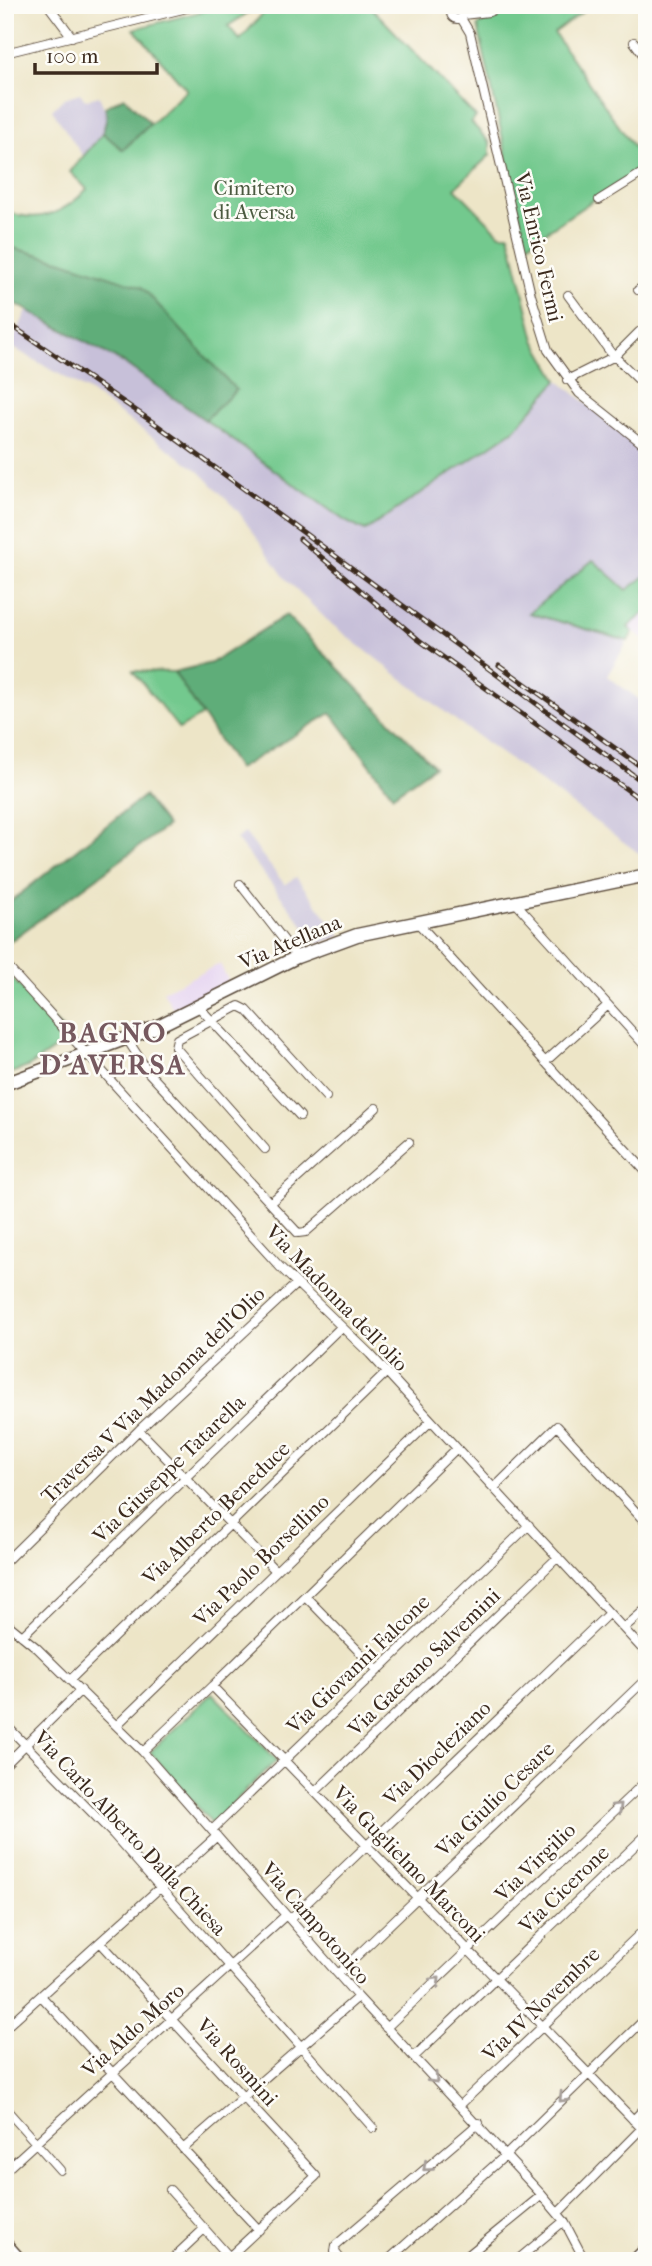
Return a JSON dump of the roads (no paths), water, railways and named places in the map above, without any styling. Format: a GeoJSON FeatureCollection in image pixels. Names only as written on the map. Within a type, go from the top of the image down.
{"type":"FeatureCollection","features":[{"type":"Feature","properties":{"kind":"main road","name":"Via Atellana"},"geometry":{"type":"LineString","coordinates":[[7,1085],[127,1039],[297,957],[346,938],[647,875]]}},
{"type":"Feature","properties":{"kind":"street"},"geometry":{"type":"LineString","coordinates":[[48,5],[72,37]]}},
{"type":"Feature","properties":{"kind":"street"},"geometry":{"type":"LineString","coordinates":[[5,53],[199,5]]}},
{"type":"Feature","properties":{"kind":"street"},"geometry":{"type":"LineString","coordinates":[[462,14],[476,5]]}},
{"type":"Feature","properties":{"kind":"street"},"geometry":{"type":"LineString","coordinates":[[462,14],[489,12],[506,5]]}},
{"type":"Feature","properties":{"kind":"street"},"geometry":{"type":"LineString","coordinates":[[450,8],[458,7],[462,14]]}},
{"type":"Feature","properties":{"kind":"street","name":"Via Enrico Fermi"},"geometry":{"type":"LineString","coordinates":[[462,14],[470,33],[540,329],[548,350],[567,380],[607,418],[647,447]]}},
{"type":"Feature","properties":{"kind":"street"},"geometry":{"type":"LineString","coordinates":[[635,42],[647,60]]}},
{"type":"Feature","properties":{"kind":"street"},"geometry":{"type":"LineString","coordinates":[[599,200],[647,170]]}},
{"type":"Feature","properties":{"kind":"street"},"geometry":{"type":"LineString","coordinates":[[638,290],[647,284]]}},
{"type":"Feature","properties":{"kind":"street"},"geometry":{"type":"LineString","coordinates":[[568,295],[615,356],[647,388]]}},
{"type":"Feature","properties":{"kind":"street"},"geometry":{"type":"LineString","coordinates":[[567,380],[615,356],[639,332]]}},
{"type":"Feature","properties":{"kind":"street"},"geometry":{"type":"LineString","coordinates":[[240,884],[297,957]]}},
{"type":"Feature","properties":{"kind":"street"},"geometry":{"type":"LineString","coordinates":[[514,901],[647,1048]]}},
{"type":"Feature","properties":{"kind":"street"},"geometry":{"type":"LineString","coordinates":[[417,922],[647,1173]]}},
{"type":"Feature","properties":{"kind":"street","name":"Via Madonna dell'olio"},"geometry":{"type":"LineString","coordinates":[[5,964],[296,1284],[387,1372],[647,1654]]}},
{"type":"Feature","properties":{"kind":"street"},"geometry":{"type":"LineString","coordinates":[[545,1062],[608,1005]]}},
{"type":"Feature","properties":{"kind":"street"},"geometry":{"type":"LineString","coordinates":[[198,1006],[300,1116]]}},
{"type":"Feature","properties":{"kind":"street"},"geometry":{"type":"LineString","coordinates":[[265,1149],[175,1047],[177,1039],[239,1006],[247,1010],[326,1097]]}},
{"type":"Feature","properties":{"kind":"street"},"geometry":{"type":"LineString","coordinates":[[127,1039],[149,1073],[298,1233],[306,1232],[409,1142]]}},
{"type":"Feature","properties":{"kind":"street"},"geometry":{"type":"LineString","coordinates":[[270,1203],[376,1108]]}},
{"type":"Feature","properties":{"kind":"street","name":"Traversa V Via Madonna dell'Olio"},"geometry":{"type":"LineString","coordinates":[[5,1562],[139,1430],[296,1284]]}},
{"type":"Feature","properties":{"kind":"street","name":"Via Giuseppe Tatarella"},"geometry":{"type":"LineString","coordinates":[[22,1636],[341,1327]]}},
{"type":"Feature","properties":{"kind":"street","name":"Via Alberto Beneduce"},"geometry":{"type":"LineString","coordinates":[[70,1680],[387,1372]]}},
{"type":"Feature","properties":{"kind":"street","name":"Via Paolo Borsellino"},"geometry":{"type":"LineString","coordinates":[[117,1725],[431,1422]]}},
{"type":"Feature","properties":{"kind":"street"},"geometry":{"type":"LineString","coordinates":[[494,1488],[557,1426],[647,1524]]}},
{"type":"Feature","properties":{"kind":"street"},"geometry":{"type":"LineString","coordinates":[[139,1430],[275,1570]]}},
{"type":"Feature","properties":{"kind":"street"},"geometry":{"type":"LineString","coordinates":[[143,1752],[456,1449]]}},
{"type":"Feature","properties":{"kind":"street","name":"Via Giovanni Falcone"},"geometry":{"type":"LineString","coordinates":[[5,2028],[161,1887],[284,1760],[529,1525]]}},
{"type":"Feature","properties":{"kind":"street","name":"Via Gaetano Salvemini"},"geometry":{"type":"LineString","coordinates":[[315,1792],[558,1557]]}},
{"type":"Feature","properties":{"kind":"street"},"geometry":{"type":"LineString","coordinates":[[305,1596],[377,1670]]}},
{"type":"Feature","properties":{"kind":"street"},"geometry":{"type":"LineString","coordinates":[[624,1628],[647,1608]]}},
{"type":"Feature","properties":{"kind":"street","name":"Via Diocleziano"},"geometry":{"type":"LineString","coordinates":[[288,1917],[367,1845],[609,1612]]}},
{"type":"Feature","properties":{"kind":"street","name":"Via Campotonico"},"geometry":{"type":"LineString","coordinates":[[6,1625],[22,1636],[81,1690],[143,1752],[358,1997],[479,2123],[542,2194],[565,2221],[585,2261]]}},
{"type":"Feature","properties":{"kind":"street","name":"Via Giulio Cesare"},"geometry":{"type":"LineString","coordinates":[[338,1974],[647,1678]]}},
{"type":"Feature","properties":{"kind":"street","name":"Via Guglielmo Marconi"},"geometry":{"type":"LineString","coordinates":[[212,1686],[644,2132]]}},
{"type":"Feature","properties":{"kind":"street"},"geometry":{"type":"LineString","coordinates":[[5,1765],[81,1690]]}},
{"type":"Feature","properties":{"kind":"street","name":"Via Carlo Alberto Dalla Chiesa"},"geometry":{"type":"LineString","coordinates":[[5,1724],[161,1887],[373,2128]]}},
{"type":"Feature","properties":{"kind":"street","name":"Via Virgilio"},"geometry":{"type":"LineString","coordinates":[[386,2028],[647,1780]]}},
{"type":"Feature","properties":{"kind":"street","name":"Via Cicerone"},"geometry":{"type":"LineString","coordinates":[[414,2057],[647,1834]]}},
{"type":"Feature","properties":{"kind":"street","name":"Via Aldo Moro"},"geometry":{"type":"LineString","coordinates":[[5,2171],[173,2017],[288,1917]]}},
{"type":"Feature","properties":{"kind":"street","name":"Via IV Novembre"},"geometry":{"type":"LineString","coordinates":[[460,2105],[647,1927]]}},
{"type":"Feature","properties":{"kind":"street","name":"Via Rosmini"},"geometry":{"type":"LineString","coordinates":[[100,1942],[173,2017],[316,2176],[259,2230]]}},
{"type":"Feature","properties":{"kind":"street"},"geometry":{"type":"LineString","coordinates":[[41,1996],[259,2230],[231,2259],[170,2190]]}},
{"type":"Feature","properties":{"kind":"street"},"geometry":{"type":"LineString","coordinates":[[183,2149],[358,1997]]}},
{"type":"Feature","properties":{"kind":"street"},"geometry":{"type":"LineString","coordinates":[[387,2261],[507,2154],[647,2017]]}},
{"type":"Feature","properties":{"kind":"street"},"geometry":{"type":"LineString","coordinates":[[633,2120],[647,2106]]}},
{"type":"Feature","properties":{"kind":"street"},"geometry":{"type":"LineString","coordinates":[[5,2108],[60,2170]]}},
{"type":"Feature","properties":{"kind":"street"},"geometry":{"type":"LineString","coordinates":[[339,2260],[336,2245],[479,2123]]}},
{"type":"Feature","properties":{"kind":"street"},"geometry":{"type":"LineString","coordinates":[[558,2213],[644,2132]]}},
{"type":"Feature","properties":{"kind":"street"},"geometry":{"type":"LineString","coordinates":[[461,2261],[542,2194]]}},
{"type":"Feature","properties":{"kind":"street"},"geometry":{"type":"LineString","coordinates":[[516,2261],[565,2221]]}},
{"type":"Feature","properties":{"kind":"street"},"geometry":{"type":"LineString","coordinates":[[170,2261],[204,2229]]}},
{"type":"Feature","properties":{"kind":"street"},"geometry":{"type":"LineString","coordinates":[[5,2242],[22,2261]]}},
{"type":"Feature","properties":{"kind":"street"},"geometry":{"type":"LineString","coordinates":[[634,2261],[647,2247]]}},
{"type":"Feature","properties":{"kind":"railway"},"geometry":{"type":"LineString","coordinates":[[5,321],[157,425],[647,785]]}},
{"type":"Feature","properties":{"kind":"railway"},"geometry":{"type":"LineString","coordinates":[[300,539],[419,640],[647,804]]}},
{"type":"Feature","properties":{"kind":"railway"},"geometry":{"type":"LineString","coordinates":[[499,665],[647,771]]}},
{"type":"Feature","properties":{"kind":"district","name":"BAGNO D'AVERSA"},"geometry":{"type":"Point","coordinates":[113,1048]}},
{"type":"Feature","properties":{"kind":"park label","name":"Cimitero di Aversa"},"geometry":{"type":"Point","coordinates":[254,200]}}]}
